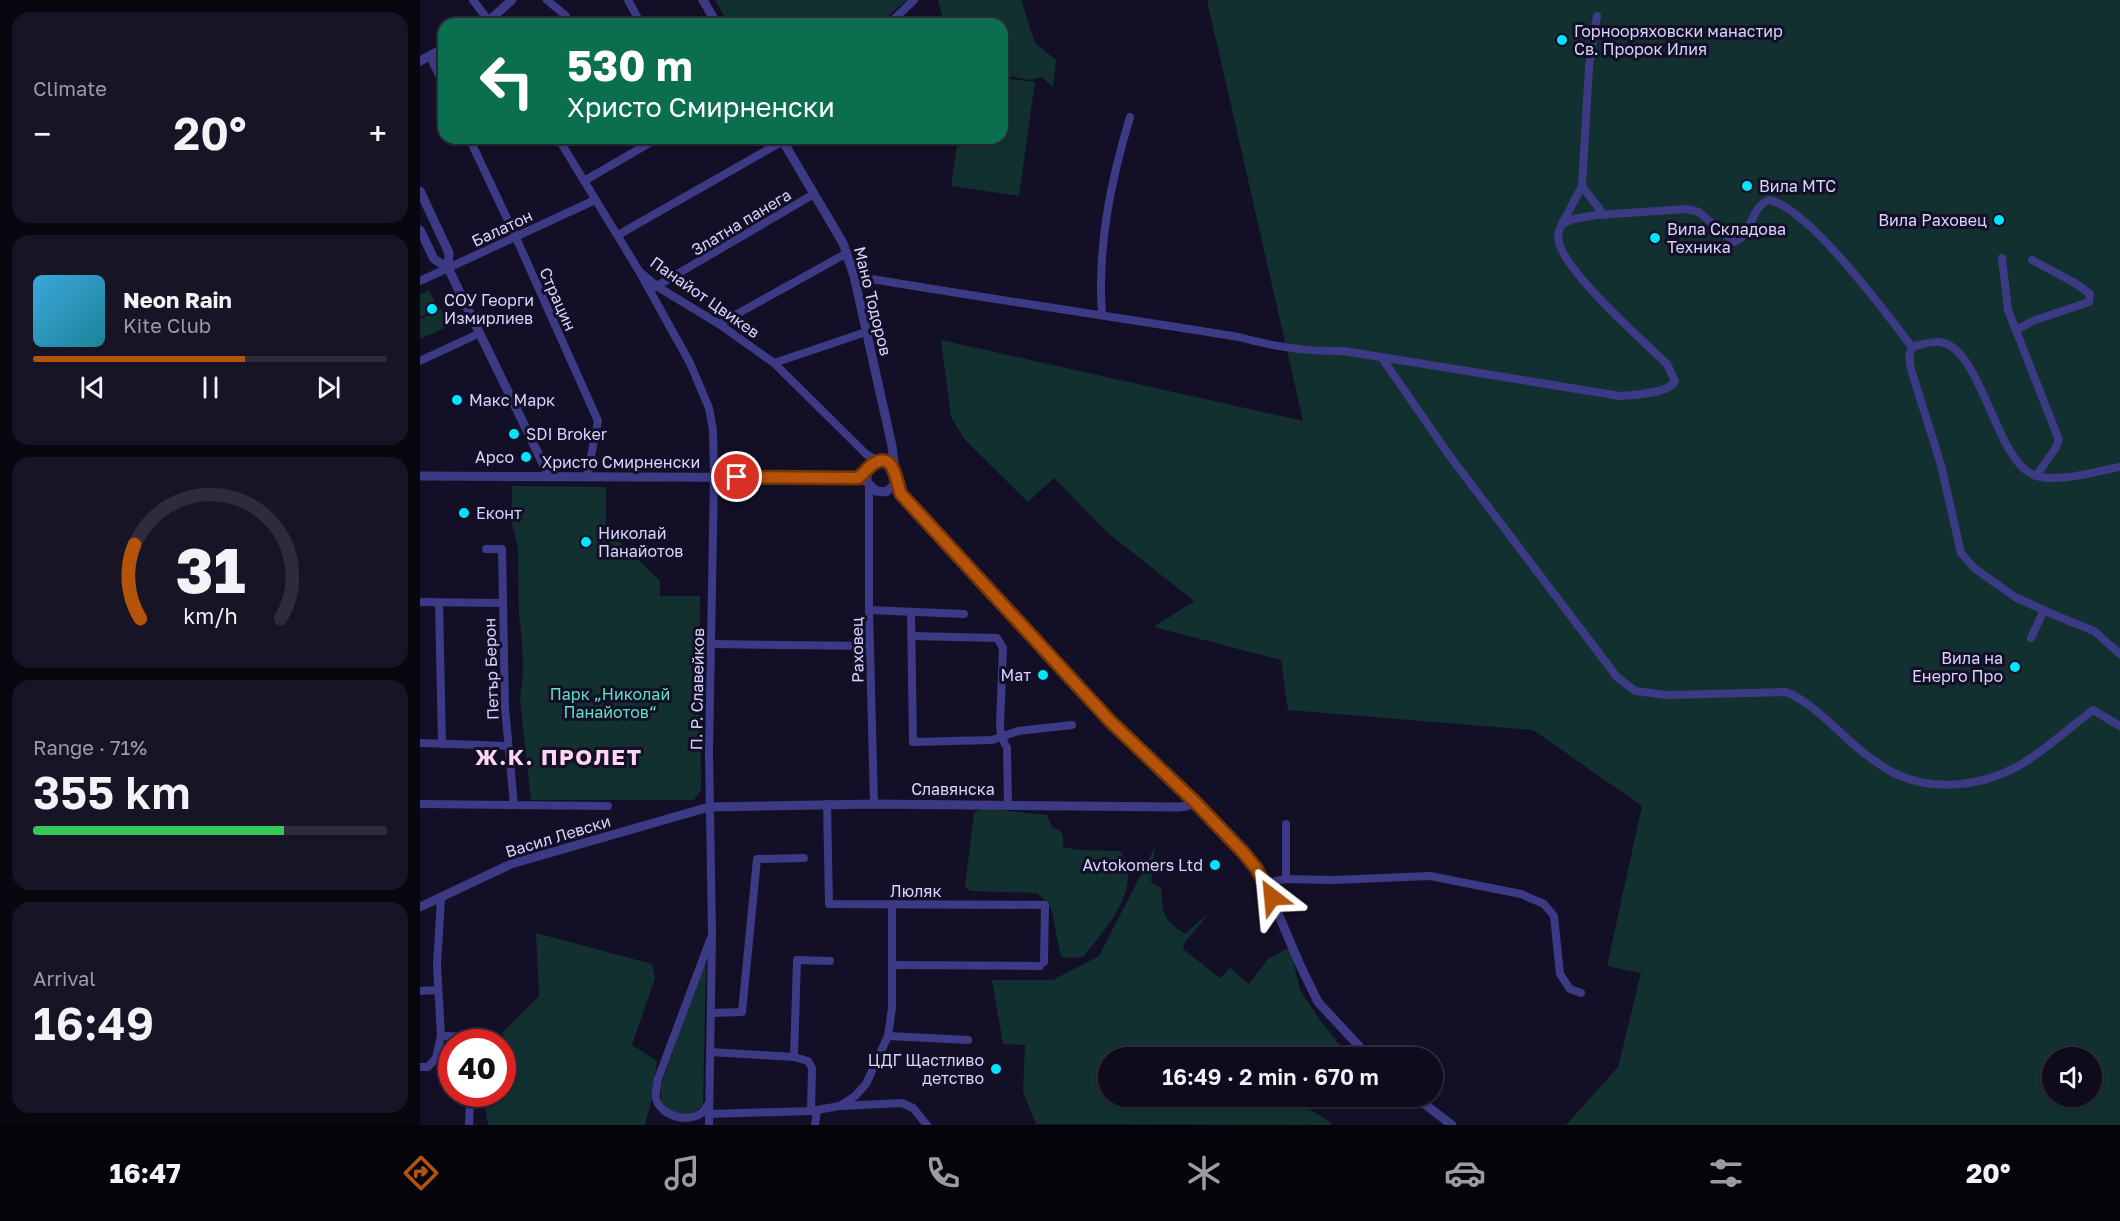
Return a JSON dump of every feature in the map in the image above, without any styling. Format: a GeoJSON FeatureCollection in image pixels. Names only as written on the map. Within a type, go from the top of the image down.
{"type":"FeatureCollection","features":[{"type":"Feature","properties":{"kind":"street"},"geometry":{"type":"LineString","coordinates":[[473,0],[485,18]]}},
{"type":"Feature","properties":{"kind":"street"},"geometry":{"type":"LineString","coordinates":[[493,18],[512,0]]}},
{"type":"Feature","properties":{"kind":"street"},"geometry":{"type":"LineString","coordinates":[[547,0],[567,18]]}},
{"type":"Feature","properties":{"kind":"street"},"geometry":{"type":"LineString","coordinates":[[628,0],[638,18]]}},
{"type":"Feature","properties":{"kind":"street"},"geometry":{"type":"LineString","coordinates":[[703,0],[714,18]]}},
{"type":"Feature","properties":{"kind":"street"},"geometry":{"type":"LineString","coordinates":[[895,18],[914,0]]}},
{"type":"Feature","properties":{"kind":"street"},"geometry":{"type":"LineString","coordinates":[[854,276],[1102,314],[1311,351],[1344,351],[1620,396],[1645,394],[1670,388],[1675,381],[1667,364],[1575,269],[1558,241],[1558,232],[1582,186],[1589,67],[1597,16]]}},
{"type":"Feature","properties":{"kind":"street"},"geometry":{"type":"LineString","coordinates":[[420,61],[438,51]]}},
{"type":"Feature","properties":{"kind":"street"},"geometry":{"type":"LineString","coordinates":[[430,56],[438,73]]}},
{"type":"Feature","properties":{"kind":"street"},"geometry":{"type":"LineString","coordinates":[[1102,314],[1100,288],[1107,210],[1120,150],[1131,117]]}},
{"type":"Feature","properties":{"kind":"street","name":"Страцин"},"geometry":{"type":"LineString","coordinates":[[472,144],[598,421],[587,476]]}},
{"type":"Feature","properties":{"kind":"street","name":"Панайот Цвикев"},"geometry":{"type":"LineString","coordinates":[[562,144],[639,271],[654,287],[719,324],[774,363],[866,454],[883,462]]}},
{"type":"Feature","properties":{"kind":"street"},"geometry":{"type":"LineString","coordinates":[[639,144],[641,148]]}},
{"type":"Feature","properties":{"kind":"street"},"geometry":{"type":"LineString","coordinates":[[584,181],[648,144]]}},
{"type":"Feature","properties":{"kind":"street"},"geometry":{"type":"LineString","coordinates":[[618,235],[773,144]]}},
{"type":"Feature","properties":{"kind":"street","name":"Мано Тодоров"},"geometry":{"type":"LineString","coordinates":[[785,144],[847,253],[893,451],[896,474]]}},
{"type":"Feature","properties":{"kind":"street"},"geometry":{"type":"LineString","coordinates":[[1582,186],[1604,215]]}},
{"type":"Feature","properties":{"kind":"street"},"geometry":{"type":"LineString","coordinates":[[420,191],[449,253],[448,268],[549,476]]}},
{"type":"Feature","properties":{"kind":"street","name":"Златна панега"},"geometry":{"type":"LineString","coordinates":[[654,287],[814,194]]}},
{"type":"Feature","properties":{"kind":"street","name":"Балатон"},"geometry":{"type":"LineString","coordinates":[[420,280],[595,200]]}},
{"type":"Feature","properties":{"kind":"street"},"geometry":{"type":"LineString","coordinates":[[1562,224],[1574,219],[1652,213],[1674,208],[1693,210],[1706,217],[1734,242],[1743,235],[1762,203],[1769,200],[1782,204],[1836,252],[1912,347]]}},
{"type":"Feature","properties":{"kind":"street"},"geometry":{"type":"LineString","coordinates":[[420,230],[434,259],[448,268]]}},
{"type":"Feature","properties":{"kind":"street"},"geometry":{"type":"LineString","coordinates":[[719,324],[847,253]]}},
{"type":"Feature","properties":{"kind":"street"},"geometry":{"type":"LineString","coordinates":[[2002,258],[2008,310],[2059,440],[2036,476]]}},
{"type":"Feature","properties":{"kind":"street"},"geometry":{"type":"LineString","coordinates":[[2016,330],[2035,320],[2089,302],[2090,294],[2082,288],[2032,260]]}},
{"type":"Feature","properties":{"kind":"street","name":"П. Р. Славейков"},"geometry":{"type":"LineString","coordinates":[[654,287],[709,408],[713,430],[709,807],[712,934],[709,1125]]}},
{"type":"Feature","properties":{"kind":"street"},"geometry":{"type":"LineString","coordinates":[[774,363],[866,332]]}},
{"type":"Feature","properties":{"kind":"street"},"geometry":{"type":"LineString","coordinates":[[420,361],[480,333]]}},
{"type":"Feature","properties":{"kind":"street"},"geometry":{"type":"LineString","coordinates":[[1912,347],[1941,342],[1960,353],[1983,393],[2017,463],[2036,476],[2051,479],[2120,467]]}},
{"type":"Feature","properties":{"kind":"street"},"geometry":{"type":"LineString","coordinates":[[1912,347],[1909,356],[1911,369],[1941,465],[1961,554],[1974,568],[2015,597],[2094,631],[2120,654]]}},
{"type":"Feature","properties":{"kind":"street"},"geometry":{"type":"LineString","coordinates":[[1382,358],[1449,455],[1568,613],[1617,677],[1635,691],[1666,695],[1786,692],[1800,698],[1864,753],[1894,773],[1933,785],[1964,784],[1992,777],[2019,766],[2093,710],[2120,726]]}},
{"type":"Feature","properties":{"kind":"street"},"geometry":{"type":"LineString","coordinates":[[868,470],[883,462],[893,451]]}},
{"type":"Feature","properties":{"kind":"street"},"geometry":{"type":"LineString","coordinates":[[866,454],[871,488]]}},
{"type":"Feature","properties":{"kind":"street"},"geometry":{"type":"LineString","coordinates":[[883,462],[896,474],[901,494],[1110,721],[1194,801],[1243,852],[1265,882],[1318,1002],[1360,1047]]}},
{"type":"Feature","properties":{"kind":"street"},"geometry":{"type":"LineString","coordinates":[[871,488],[893,486],[896,474]]}},
{"type":"Feature","properties":{"kind":"street","name":"Христо Смирненски"},"geometry":{"type":"LineString","coordinates":[[420,476],[714,477],[871,488]]}},
{"type":"Feature","properties":{"kind":"street"},"geometry":{"type":"LineString","coordinates":[[871,488],[901,494]]}},
{"type":"Feature","properties":{"kind":"street","name":"Раховец"},"geometry":{"type":"LineString","coordinates":[[871,488],[869,610],[874,804]]}},
{"type":"Feature","properties":{"kind":"street","name":"Петър Берон"},"geometry":{"type":"LineString","coordinates":[[486,549],[502,549],[508,746],[514,805]]}},
{"type":"Feature","properties":{"kind":"street"},"geometry":{"type":"LineString","coordinates":[[420,602],[502,603]]}},
{"type":"Feature","properties":{"kind":"street"},"geometry":{"type":"LineString","coordinates":[[439,603],[442,744]]}},
{"type":"Feature","properties":{"kind":"street"},"geometry":{"type":"LineString","coordinates":[[869,610],[964,614]]}},
{"type":"Feature","properties":{"kind":"street"},"geometry":{"type":"LineString","coordinates":[[2031,638],[2044,610]]}},
{"type":"Feature","properties":{"kind":"street"},"geometry":{"type":"LineString","coordinates":[[911,612],[913,742],[992,740],[1018,731],[1072,725]]}},
{"type":"Feature","properties":{"kind":"street"},"geometry":{"type":"LineString","coordinates":[[911,636],[997,638],[1003,648],[1001,736],[1007,748],[1008,805]]}},
{"type":"Feature","properties":{"kind":"street"},"geometry":{"type":"LineString","coordinates":[[711,644],[870,646]]}},
{"type":"Feature","properties":{"kind":"street"},"geometry":{"type":"LineString","coordinates":[[420,743],[508,746]]}},
{"type":"Feature","properties":{"kind":"street","name":"Славянска"},"geometry":{"type":"LineString","coordinates":[[709,807],[874,804],[1179,807],[1187,806],[1194,801]]}},
{"type":"Feature","properties":{"kind":"street"},"geometry":{"type":"LineString","coordinates":[[420,804],[608,806]]}},
{"type":"Feature","properties":{"kind":"street","name":"Люляк"},"geometry":{"type":"LineString","coordinates":[[827,804],[829,904],[1045,905],[1042,964],[893,965]]}},
{"type":"Feature","properties":{"kind":"street","name":"Васил Левски"},"geometry":{"type":"LineString","coordinates":[[420,907],[512,864],[709,807]]}},
{"type":"Feature","properties":{"kind":"street"},"geometry":{"type":"LineString","coordinates":[[1286,824],[1286,879]]}},
{"type":"Feature","properties":{"kind":"street"},"geometry":{"type":"LineString","coordinates":[[711,1013],[742,1012],[757,859],[804,858]]}},
{"type":"Feature","properties":{"kind":"street"},"geometry":{"type":"LineString","coordinates":[[1265,882],[1286,879],[1333,880],[1430,876],[1521,894],[1544,904],[1554,916],[1560,974],[1570,989],[1581,993]]}},
{"type":"Feature","properties":{"kind":"street"},"geometry":{"type":"LineString","coordinates":[[440,1029],[437,990],[441,898]]}},
{"type":"Feature","properties":{"kind":"street"},"geometry":{"type":"LineString","coordinates":[[840,1106],[855,1096],[866,1084],[888,1036],[892,1008],[892,904]]}},
{"type":"Feature","properties":{"kind":"street"},"geometry":{"type":"LineString","coordinates":[[709,1102],[705,1112],[696,1117],[682,1119],[666,1112],[656,1098],[658,1079],[712,934]]}},
{"type":"Feature","properties":{"kind":"street"},"geometry":{"type":"LineString","coordinates":[[794,1057],[797,960],[830,961]]}},
{"type":"Feature","properties":{"kind":"street"},"geometry":{"type":"LineString","coordinates":[[420,991],[437,990]]}},
{"type":"Feature","properties":{"kind":"street"},"geometry":{"type":"LineString","coordinates":[[888,1036],[968,1040]]}},
{"type":"Feature","properties":{"kind":"street"},"geometry":{"type":"LineString","coordinates":[[420,1067],[428,1067],[435,1058],[438,1047]]}},
{"type":"Feature","properties":{"kind":"street"},"geometry":{"type":"LineString","coordinates":[[710,1052],[794,1057],[807,1060],[812,1068],[815,1125]]}},
{"type":"Feature","properties":{"kind":"street"},"geometry":{"type":"LineString","coordinates":[[708,1114],[814,1111],[840,1106],[902,1102],[913,1108],[927,1125]]}},
{"type":"Feature","properties":{"kind":"street"},"geometry":{"type":"LineString","coordinates":[[470,1107],[470,1125]]}},
{"type":"Feature","properties":{"kind":"street"},"geometry":{"type":"LineString","coordinates":[[1428,1107],[1452,1125]]}},
{"type":"Feature","properties":{"kind":"green space"},"geometry":{"type":"Polygon","coordinates":[[[715,0],[907,0],[885,18],[726,18],[715,0]]]}},
{"type":"Feature","properties":{"kind":"green space"},"geometry":{"type":"Polygon","coordinates":[[[938,0],[1021,0],[1035,43],[1056,60],[1053,87],[1041,77],[1030,80],[1008,76],[1008,18],[943,18],[938,0]]]}},
{"type":"Feature","properties":{"kind":"green space"},"geometry":{"type":"Polygon","coordinates":[[[1207,0],[2120,0],[2120,1125],[1566,1125],[1618,1067],[1641,973],[1607,966],[1642,806],[1533,730],[1288,710],[1281,660],[1154,627],[1194,601],[1108,533],[1054,478],[1028,502],[965,440],[951,417],[941,340],[1303,421],[1207,0]]]}},
{"type":"Feature","properties":{"kind":"green space"},"geometry":{"type":"Polygon","coordinates":[[[1008,79],[1035,82],[1019,196],[951,186],[957,144],[1008,144],[1008,79]]]}},
{"type":"Feature","properties":{"kind":"green space"},"geometry":{"type":"Polygon","coordinates":[[[429,290],[438,309],[420,317],[420,294],[429,290]]]}},
{"type":"Feature","properties":{"kind":"green space"},"geometry":{"type":"Polygon","coordinates":[[[441,309],[449,326],[420,339],[420,319],[441,309]]]}},
{"type":"Feature","properties":{"kind":"green space","name":"Парк „Николай Панайотов“"},"geometry":{"type":"Polygon","coordinates":[[[512,486],[606,487],[606,529],[660,581],[660,596],[700,596],[701,790],[694,800],[531,800],[520,699],[523,676],[522,638],[519,616],[518,548],[512,524],[512,486]]]}},
{"type":"Feature","properties":{"kind":"green space"},"geometry":{"type":"Polygon","coordinates":[[[982,808],[1047,815],[1052,827],[1062,834],[1063,847],[1077,850],[1120,851],[1126,865],[1128,880],[1125,894],[1111,920],[1084,956],[1061,957],[1052,912],[1047,902],[1037,893],[970,891],[965,886],[974,813],[982,808]]]}},
{"type":"Feature","properties":{"kind":"green space"},"geometry":{"type":"Polygon","coordinates":[[[1155,847],[1151,882],[1161,888],[1163,910],[1168,920],[1185,934],[1211,911],[1185,942],[1183,949],[1220,978],[1230,968],[1249,984],[1268,959],[1290,947],[1300,990],[1320,1020],[1343,1047],[1098,1047],[1098,1107],[1310,1107],[1309,1109],[1332,1125],[1036,1124],[1023,1092],[1025,1045],[1003,1044],[992,980],[1053,980],[1099,956],[1155,847]]]}},
{"type":"Feature","properties":{"kind":"green space"},"geometry":{"type":"Polygon","coordinates":[[[536,933],[652,964],[655,978],[632,1045],[657,1061],[645,1125],[488,1125],[485,1107],[516,1107],[516,1029],[506,1029],[539,996],[536,933]]]}},
{"type":"Feature","properties":{"kind":"green space"},"geometry":{"type":"Polygon","coordinates":[[[706,965],[703,1104],[689,1114],[672,1113],[663,1104],[661,1085],[703,966],[706,965]]]}},
{"type":"Feature","properties":{"kind":"place","name":"Горнооряховски манастир Св. Пророк Илия"},"geometry":{"type":"Point","coordinates":[1562,40]}},
{"type":"Feature","properties":{"kind":"place","name":"Вила МТС"},"geometry":{"type":"Point","coordinates":[1747,186]}},
{"type":"Feature","properties":{"kind":"place","name":"Вила Раховец"},"geometry":{"type":"Point","coordinates":[1999,220]}},
{"type":"Feature","properties":{"kind":"place","name":"Вила Складова Техника"},"geometry":{"type":"Point","coordinates":[1655,238]}},
{"type":"Feature","properties":{"kind":"place","name":"СОУ Георги Измирлиев"},"geometry":{"type":"Point","coordinates":[432,309]}},
{"type":"Feature","properties":{"kind":"place","name":"Макс Марк"},"geometry":{"type":"Point","coordinates":[457,400]}},
{"type":"Feature","properties":{"kind":"place","name":"SDI Broker"},"geometry":{"type":"Point","coordinates":[514,434]}},
{"type":"Feature","properties":{"kind":"place","name":"Арсо"},"geometry":{"type":"Point","coordinates":[526,457]}},
{"type":"Feature","properties":{"kind":"place","name":"Еконт"},"geometry":{"type":"Point","coordinates":[464,513]}},
{"type":"Feature","properties":{"kind":"place","name":"Николай Панайотов"},"geometry":{"type":"Point","coordinates":[586,542]}},
{"type":"Feature","properties":{"kind":"place","name":"Вила на Енерго Про"},"geometry":{"type":"Point","coordinates":[2015,667]}},
{"type":"Feature","properties":{"kind":"place","name":"Мат"},"geometry":{"type":"Point","coordinates":[1043,675]}},
{"type":"Feature","properties":{"kind":"place","name":"Avtokomers Ltd"},"geometry":{"type":"Point","coordinates":[1215,865]}},
{"type":"Feature","properties":{"kind":"place","name":"ЦДГ Щастливо детство"},"geometry":{"type":"Point","coordinates":[996,1069]}},
{"type":"Feature","properties":{"kind":"district","name":"Ж.К. ПРОЛЕТ"},"geometry":{"type":"Point","coordinates":[559,756]}},
{"type":"Feature","properties":{"kind":"route"},"geometry":{"type":"LineString","coordinates":[[737,477],[858,478],[875,463],[890,464],[897,474],[901,494],[1110,721],[1194,801],[1243,852],[1256,868],[1272,897]]}}]}
